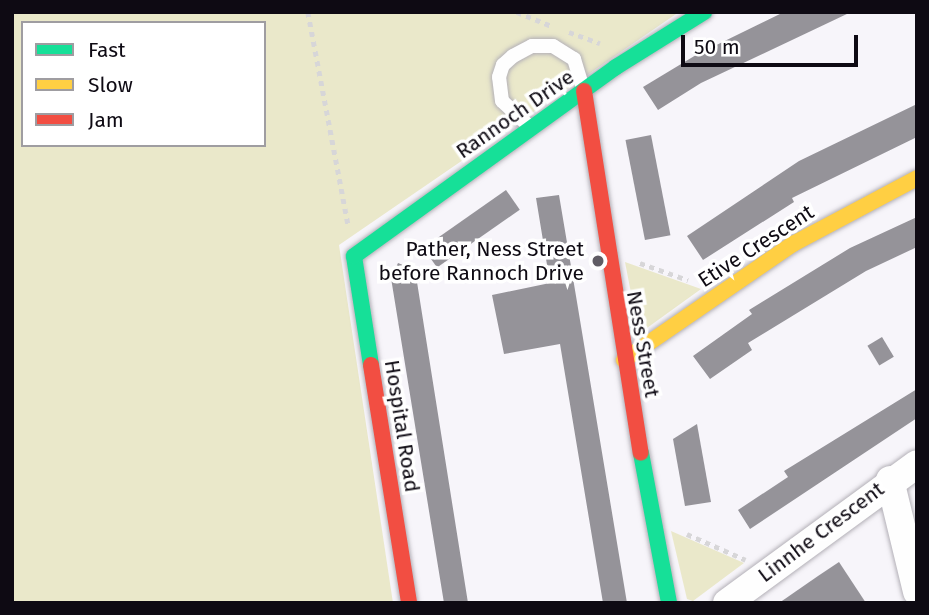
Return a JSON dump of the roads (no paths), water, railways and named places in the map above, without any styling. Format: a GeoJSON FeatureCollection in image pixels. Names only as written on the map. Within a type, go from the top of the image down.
{"type":"FeatureCollection","features":[{"type":"Feature","properties":{"kind":"street","name":"Rannoch Drive"},"geometry":{"type":"LineString","coordinates":[[354,256],[531,127],[704,12]]}},
{"type":"Feature","properties":{"kind":"street","name":"Ness Street"},"geometry":{"type":"LineString","coordinates":[[584,91],[624,359],[669,603]]}},
{"type":"Feature","properties":{"kind":"street","name":"Etive Crescent"},"geometry":{"type":"LineString","coordinates":[[624,359],[863,203],[917,177]]}},
{"type":"Feature","properties":{"kind":"street","name":"Hospital Road"},"geometry":{"type":"LineString","coordinates":[[354,256],[409,603]]}},
{"type":"Feature","properties":{"kind":"street","name":"Linnhe Crescent"},"geometry":{"type":"LineString","coordinates":[[727,603],[890,480],[917,464]]}},
{"type":"Feature","properties":{"kind":"street"},"geometry":{"type":"LineString","coordinates":[[890,480],[917,592]]}},
{"type":"Feature","properties":{"kind":"lane"},"geometry":{"type":"LineString","coordinates":[[531,127],[502,101],[499,77],[503,65],[513,56],[532,46],[553,47],[574,59],[584,91]]}},
{"type":"Feature","properties":{"kind":"place","name":"Pather, Ness Street before Rannoch Drive"},"geometry":{"type":"Point","coordinates":[598,261]}}]}
